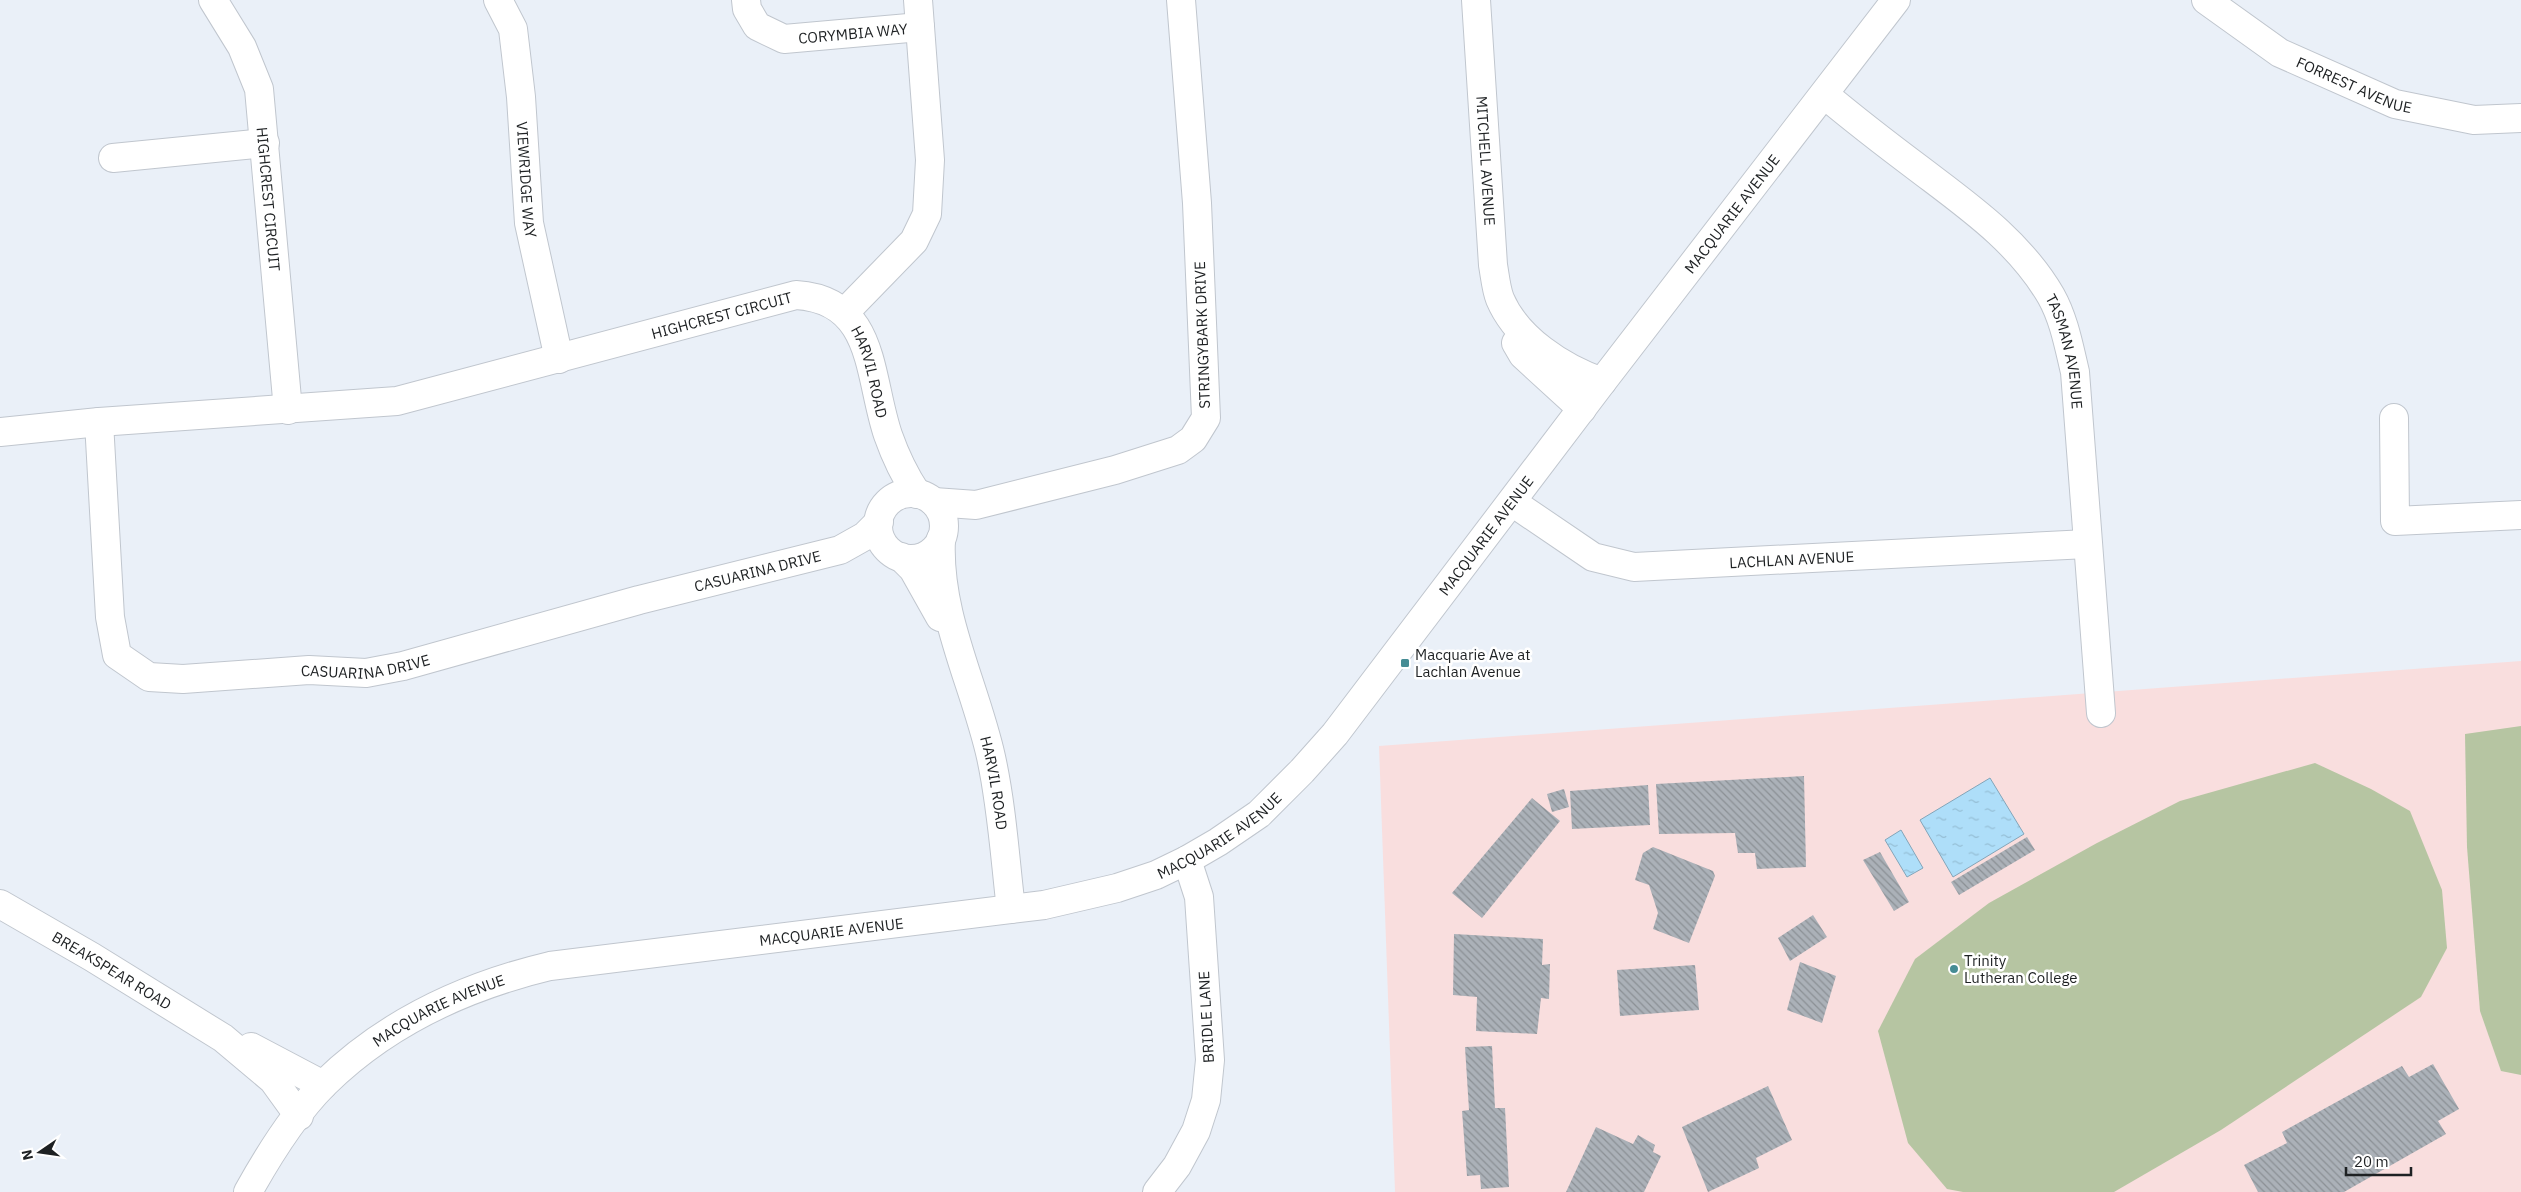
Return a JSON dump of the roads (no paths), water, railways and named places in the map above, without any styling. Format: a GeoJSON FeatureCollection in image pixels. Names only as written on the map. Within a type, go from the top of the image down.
{"type":"FeatureCollection","features":[{"type":"Feature","properties":{"kind":"street","name":"HIGHCREST CIRCUIT"},"geometry":{"type":"LineString","coordinates":[[213,0],[242,47],[259,89],[288,410]]}},
{"type":"Feature","properties":{"kind":"street","name":"VIEWRIDGE WAY"},"geometry":{"type":"LineString","coordinates":[[498,0],[513,29],[522,97],[529,223],[559,359]]}},
{"type":"Feature","properties":{"kind":"street","name":"CORYMBIA WAY"},"geometry":{"type":"LineString","coordinates":[[746,0],[747,9],[757,26],[784,39],[920,27]]}},
{"type":"Feature","properties":{"kind":"street"},"geometry":{"type":"LineString","coordinates":[[845,312],[914,241],[927,214],[930,160],[918,0]]}},
{"type":"Feature","properties":{"kind":"street","name":"STRINGYBARK DRIVE"},"geometry":{"type":"LineString","coordinates":[[925,498],[976,505],[1115,470],[1178,450],[1193,439],[1206,418],[1197,203],[1181,0]]}},
{"type":"Feature","properties":{"kind":"street","name":"MITCHELL AVENUE"},"geometry":{"type":"LineString","coordinates":[[1476,0],[1493,265],[1500,298],[1510,318],[1514,337],[1523,355],[1582,410]]}},
{"type":"Feature","properties":{"kind":"street","name":"MACQUARIE AVENUE"},"geometry":{"type":"LineString","coordinates":[[248,1192],[263,1166],[323,1085],[363,1050],[391,1032],[465,992],[507,976],[550,966],[608,958],[1044,905],[1108,891],[1156,875],[1218,842],[1259,814],[1302,772],[1335,734],[1602,382],[1825,95],[1896,0]]}},
{"type":"Feature","properties":{"kind":"street","name":"FORREST AVENUE"},"geometry":{"type":"LineString","coordinates":[[2206,0],[2280,53],[2395,104],[2474,120],[2521,118]]}},
{"type":"Feature","properties":{"kind":"street","name":"TASMAN AVENUE"},"geometry":{"type":"LineString","coordinates":[[1825,95],[1973,210],[2013,244],[2036,272],[2052,298],[2066,332],[2075,372],[2101,713]]}},
{"type":"Feature","properties":{"kind":"street"},"geometry":{"type":"LineString","coordinates":[[113,158],[265,144]]}},
{"type":"Feature","properties":{"kind":"street","name":"HIGHCREST CIRCUIT"},"geometry":{"type":"LineString","coordinates":[[0,432],[98,422],[397,402],[796,295],[826,299],[845,312]]}},
{"type":"Feature","properties":{"kind":"street","name":"HARVIL ROAD"},"geometry":{"type":"LineString","coordinates":[[845,312],[852,320],[866,349],[888,435],[907,479],[925,498]]}},
{"type":"Feature","properties":{"kind":"street","name":"MITCHELL AVENUE"},"geometry":{"type":"LineString","coordinates":[[1510,318],[1525,334],[1561,363],[1602,382]]}},
{"type":"Feature","properties":{"kind":"street"},"geometry":{"type":"LineString","coordinates":[[2394,418],[2395,521],[2521,515]]}},
{"type":"Feature","properties":{"kind":"street","name":"CASUARINA DRIVE"},"geometry":{"type":"LineString","coordinates":[[98,422],[110,617],[118,655],[149,677],[182,678],[309,670],[366,673],[402,666],[630,602],[840,550],[870,550],[897,555]]}},
{"type":"Feature","properties":{"kind":"street","name":"HARVIL ROAD"},"geometry":{"type":"LineString","coordinates":[[884,512],[892,489],[888,435]]}},
{"type":"Feature","properties":{"kind":"street"},"geometry":{"type":"LineString","coordinates":[[907,494],[925,498],[941,512],[942,535],[929,554],[911,559],[897,555],[881,539],[884,512],[907,494]]}},
{"type":"Feature","properties":{"kind":"street","name":"LACHLAN AVENUE"},"geometry":{"type":"LineString","coordinates":[[1512,502],[1593,557],[1634,567],[2087,544]]}},
{"type":"Feature","properties":{"kind":"street","name":"STRINGYBARK DRIVE"},"geometry":{"type":"LineString","coordinates":[[942,535],[976,505]]}},
{"type":"Feature","properties":{"kind":"street","name":"CASUARINA DRIVE"},"geometry":{"type":"LineString","coordinates":[[840,550],[866,536],[884,512]]}},
{"type":"Feature","properties":{"kind":"street","name":"HARVIL ROAD"},"geometry":{"type":"LineString","coordinates":[[942,535],[942,586],[991,759],[1011,909]]}},
{"type":"Feature","properties":{"kind":"street","name":"HARVIL ROAD"},"geometry":{"type":"LineString","coordinates":[[897,555],[913,569],[927,590],[962,661]]}},
{"type":"Feature","properties":{"kind":"street","name":"BRIDLE LANE"},"geometry":{"type":"LineString","coordinates":[[1157,1192],[1177,1166],[1196,1132],[1206,1100],[1210,1060],[1199,897],[1187,860]]}},
{"type":"Feature","properties":{"kind":"street","name":"BREAKSPEAR ROAD"},"geometry":{"type":"LineString","coordinates":[[0,904],[92,957],[224,1038],[273,1080],[299,1116]]}},
{"type":"Feature","properties":{"kind":"street","name":"BREAKSPEAR ROAD"},"geometry":{"type":"LineString","coordinates":[[224,1038],[241,1042],[323,1085]]}},
{"type":"Feature","properties":{"kind":"water"},"geometry":{"type":"Polygon","coordinates":[[[1990,778],[2024,834],[1953,877],[1920,820],[1990,778]]]}},
{"type":"Feature","properties":{"kind":"water"},"geometry":{"type":"Polygon","coordinates":[[[1901,830],[1923,868],[1907,877],[1885,840],[1901,830]]]}},
{"type":"Feature","properties":{"kind":"place","name":"Macquarie Ave at Lachlan Avenue"},"geometry":{"type":"Point","coordinates":[1405,663]}},
{"type":"Feature","properties":{"kind":"place","name":"Trinity Lutheran College"},"geometry":{"type":"Point","coordinates":[1954,969]}}]}
